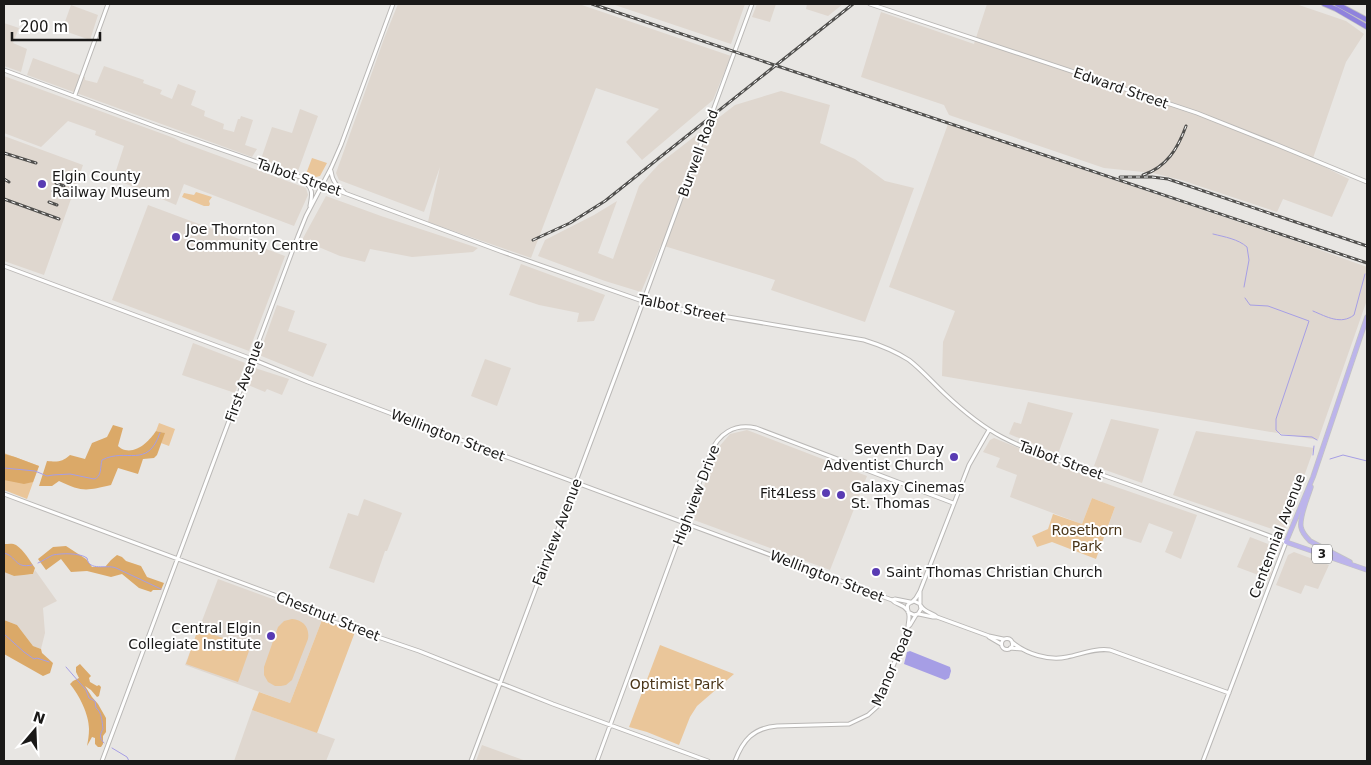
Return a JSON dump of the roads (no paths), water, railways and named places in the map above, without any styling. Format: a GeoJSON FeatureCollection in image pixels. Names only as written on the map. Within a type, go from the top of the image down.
{"type":"FeatureCollection","features":[{"type":"Feature","properties":{"kind":"highway"},"geometry":{"type":"LineString","coordinates":[[1324,4],[1367,28]]}},
{"type":"Feature","properties":{"kind":"highway"},"geometry":{"type":"LineString","coordinates":[[1337,4],[1367,20]]}},
{"type":"Feature","properties":{"kind":"main road","name":"Centennial Avenue"},"geometry":{"type":"LineString","coordinates":[[1286,542],[1313,477],[1367,317]]}},
{"type":"Feature","properties":{"kind":"main road"},"geometry":{"type":"LineString","coordinates":[[1313,477],[1301,520],[1301,527],[1305,536],[1310,541],[1358,566]]}},
{"type":"Feature","properties":{"kind":"main road","name":"3"},"geometry":{"type":"LineString","coordinates":[[1286,542],[1367,570]]}},
{"type":"Feature","properties":{"kind":"street"},"geometry":{"type":"LineString","coordinates":[[74,95],[108,4]]}},
{"type":"Feature","properties":{"kind":"street","name":"First Avenue"},"geometry":{"type":"LineString","coordinates":[[102,761],[298,236],[341,144],[393,4]]}},
{"type":"Feature","properties":{"kind":"street","name":"Burwell Road"},"geometry":{"type":"LineString","coordinates":[[644,302],[752,4]]}},
{"type":"Feature","properties":{"kind":"street","name":"Edward Street"},"geometry":{"type":"LineString","coordinates":[[870,4],[1197,113],[1367,182]]}},
{"type":"Feature","properties":{"kind":"street","name":"Talbot Street"},"geometry":{"type":"LineString","coordinates":[[4,70],[644,302],[661,307],[864,340],[881,346],[897,353],[916,366],[964,412],[1010,442],[1286,542]]}},
{"type":"Feature","properties":{"kind":"street"},"geometry":{"type":"LineString","coordinates":[[331,168],[332,178],[336,185],[347,194]]}},
{"type":"Feature","properties":{"kind":"street"},"geometry":{"type":"LineString","coordinates":[[302,179],[310,186],[312,191],[310,209]]}},
{"type":"Feature","properties":{"kind":"street","name":"Wellington Street"},"geometry":{"type":"LineString","coordinates":[[4,266],[892,600],[908,611]]}},
{"type":"Feature","properties":{"kind":"street","name":"Fairview Avenue"},"geometry":{"type":"LineString","coordinates":[[470,761],[644,302]]}},
{"type":"Feature","properties":{"kind":"street","name":"Highview Drive"},"geometry":{"type":"LineString","coordinates":[[597,761],[714,444],[726,432],[743,427],[759,430],[953,504]]}},
{"type":"Feature","properties":{"kind":"street"},"geometry":{"type":"LineString","coordinates":[[908,627],[908,606],[920,591],[969,465],[989,430]]}},
{"type":"Feature","properties":{"kind":"street","name":"Chestnut Street"},"geometry":{"type":"LineString","coordinates":[[4,494],[312,609],[331,621],[419,651],[708,761]]}},
{"type":"Feature","properties":{"kind":"street","name":"Centennial Avenue"},"geometry":{"type":"LineString","coordinates":[[1203,761],[1286,542]]}},
{"type":"Feature","properties":{"kind":"street"},"geometry":{"type":"LineString","coordinates":[[917,615],[921,611],[920,591]]}},
{"type":"Feature","properties":{"kind":"street","name":"Wellington Street"},"geometry":{"type":"LineString","coordinates":[[892,600],[911,602]]}},
{"type":"Feature","properties":{"kind":"street"},"geometry":{"type":"LineString","coordinates":[[911,602],[916,602],[924,610],[937,617]]}},
{"type":"Feature","properties":{"kind":"street"},"geometry":{"type":"LineString","coordinates":[[908,611],[912,615],[937,617],[989,636],[1003,639],[1008,638],[1023,649],[1040,656],[1068,657],[1096,650],[1110,650],[1229,693]]}},
{"type":"Feature","properties":{"kind":"street","name":"Manor Road"},"geometry":{"type":"LineString","coordinates":[[735,761],[744,742],[753,734],[767,727],[848,724],[856,722],[871,713],[878,706],[908,627],[917,615]]}},
{"type":"Feature","properties":{"kind":"street"},"geometry":{"type":"LineString","coordinates":[[989,636],[1005,649],[1023,649]]}},
{"type":"Feature","properties":{"kind":"street"},"geometry":{"type":"LineString","coordinates":[[1001,645],[1003,639]]}},
{"type":"Feature","properties":{"kind":"street"},"geometry":{"type":"LineString","coordinates":[[1010,648],[1012,642]]}},
{"type":"Feature","properties":{"kind":"waterway"},"geometry":{"type":"LineString","coordinates":[[1213,234],[1235,240],[1247,247],[1249,260],[1244,287]]}},
{"type":"Feature","properties":{"kind":"waterway"},"geometry":{"type":"LineString","coordinates":[[1313,311],[1339,320],[1354,315],[1365,274]]}},
{"type":"Feature","properties":{"kind":"waterway"},"geometry":{"type":"LineString","coordinates":[[1245,298],[1250,305],[1268,306],[1309,321],[1276,419],[1276,430],[1281,435],[1312,437],[1317,440]]}},
{"type":"Feature","properties":{"kind":"waterway"},"geometry":{"type":"LineString","coordinates":[[4,468],[35,471],[47,476],[70,474],[94,479],[100,474],[102,460],[111,457],[143,454],[149,451],[155,444],[160,433]]}},
{"type":"Feature","properties":{"kind":"waterway"},"geometry":{"type":"LineString","coordinates":[[1313,455],[1314,446]]}},
{"type":"Feature","properties":{"kind":"waterway"},"geometry":{"type":"LineString","coordinates":[[1330,459],[1343,455],[1367,461]]}},
{"type":"Feature","properties":{"kind":"waterway"},"geometry":{"type":"LineString","coordinates":[[4,553],[19,564],[32,565]]}},
{"type":"Feature","properties":{"kind":"waterway"},"geometry":{"type":"LineString","coordinates":[[38,563],[53,555],[80,555],[87,558],[91,565],[116,568],[161,589]]}},
{"type":"Feature","properties":{"kind":"waterway"},"geometry":{"type":"LineString","coordinates":[[4,634],[34,659],[37,658],[49,662]]}},
{"type":"Feature","properties":{"kind":"waterway"},"geometry":{"type":"LineString","coordinates":[[66,667],[86,690],[89,698],[95,701],[96,708],[101,717],[103,729],[100,736],[104,743]]}},
{"type":"Feature","properties":{"kind":"waterway"},"geometry":{"type":"LineString","coordinates":[[112,748],[127,757],[129,761]]}},
{"type":"Feature","properties":{"kind":"railway"},"geometry":{"type":"LineString","coordinates":[[592,4],[1367,263]]}},
{"type":"Feature","properties":{"kind":"railway"},"geometry":{"type":"LineString","coordinates":[[533,240],[570,223],[605,201],[853,4]]}},
{"type":"Feature","properties":{"kind":"railway"},"geometry":{"type":"LineString","coordinates":[[1143,175],[1165,162],[1175,149],[1186,126]]}},
{"type":"Feature","properties":{"kind":"railway"},"geometry":{"type":"LineString","coordinates":[[4,153],[36,163]]}},
{"type":"Feature","properties":{"kind":"railway"},"geometry":{"type":"LineString","coordinates":[[59,174],[67,177]]}},
{"type":"Feature","properties":{"kind":"railway"},"geometry":{"type":"LineString","coordinates":[[1120,177],[1168,179],[1367,246]]}},
{"type":"Feature","properties":{"kind":"railway"},"geometry":{"type":"LineString","coordinates":[[4,179],[9,182]]}},
{"type":"Feature","properties":{"kind":"railway"},"geometry":{"type":"LineString","coordinates":[[56,183],[64,186]]}},
{"type":"Feature","properties":{"kind":"railway"},"geometry":{"type":"LineString","coordinates":[[53,191],[61,194]]}},
{"type":"Feature","properties":{"kind":"railway"},"geometry":{"type":"LineString","coordinates":[[4,199],[59,219]]}},
{"type":"Feature","properties":{"kind":"railway"},"geometry":{"type":"LineString","coordinates":[[49,202],[57,205]]}},
{"type":"Feature","properties":{"kind":"place","name":"Elgin County Railway Museum"},"geometry":{"type":"Point","coordinates":[42,184]}},
{"type":"Feature","properties":{"kind":"place","name":"Joe Thornton Community Centre"},"geometry":{"type":"Point","coordinates":[176,237]}},
{"type":"Feature","properties":{"kind":"place","name":"Seventh Day Adventist Church"},"geometry":{"type":"Point","coordinates":[954,457]}},
{"type":"Feature","properties":{"kind":"place","name":"Fit4Less"},"geometry":{"type":"Point","coordinates":[826,493]}},
{"type":"Feature","properties":{"kind":"place","name":"Galaxy Cinemas St. Thomas"},"geometry":{"type":"Point","coordinates":[841,495]}},
{"type":"Feature","properties":{"kind":"place","name":"Saint Thomas Christian Church"},"geometry":{"type":"Point","coordinates":[876,572]}},
{"type":"Feature","properties":{"kind":"place","name":"Central Elgin Collegiate Institute"},"geometry":{"type":"Point","coordinates":[271,636]}},
{"type":"Feature","properties":{"kind":"park label","name":"Rosethorn Park"},"geometry":{"type":"Point","coordinates":[1087,538]}},
{"type":"Feature","properties":{"kind":"park label","name":"Optimist Park"},"geometry":{"type":"Point","coordinates":[677,684]}}]}
